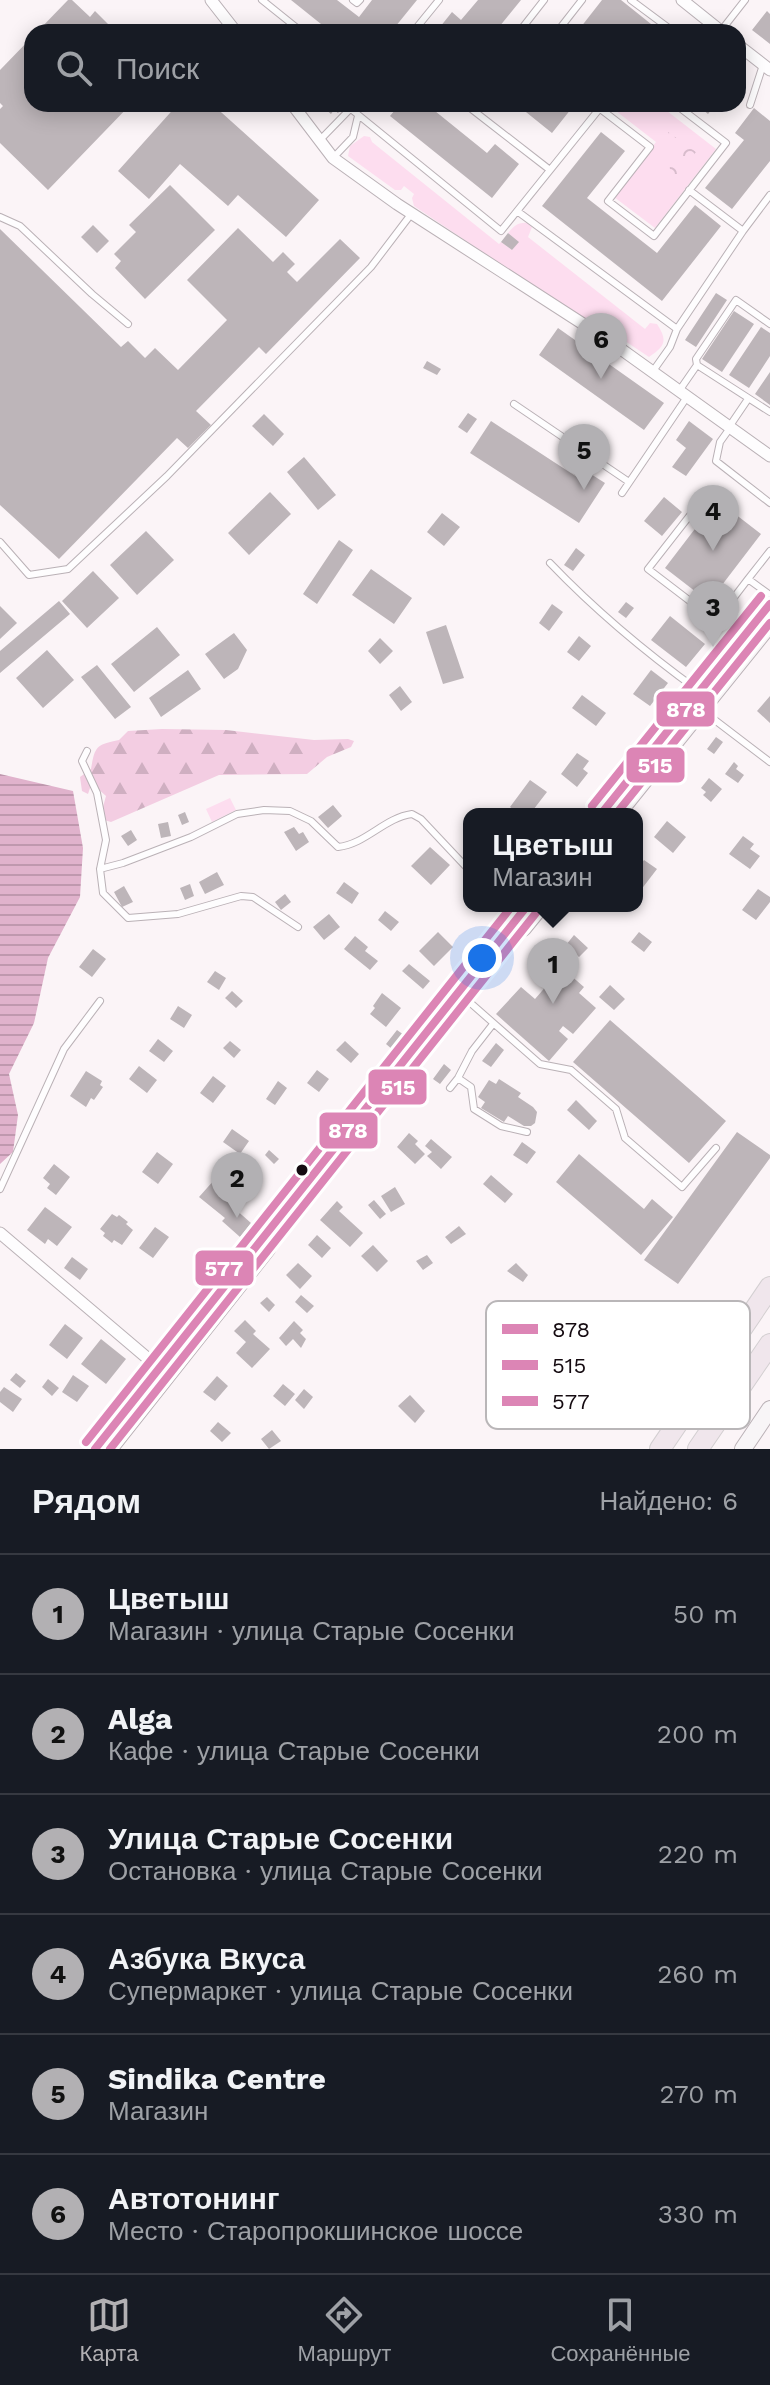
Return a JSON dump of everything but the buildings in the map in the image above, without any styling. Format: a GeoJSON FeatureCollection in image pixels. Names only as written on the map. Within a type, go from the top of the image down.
{"type":"FeatureCollection","features":[{"type":"Feature","properties":{"kind":"highway"},"geometry":{"type":"LineString","coordinates":[[750,1316],[770,1287]]}},
{"type":"Feature","properties":{"kind":"highway"},"geometry":{"type":"LineString","coordinates":[[750,1373],[770,1344]]}},
{"type":"Feature","properties":{"kind":"highway"},"geometry":{"type":"LineString","coordinates":[[660,1449],[674,1429]]}},
{"type":"Feature","properties":{"kind":"highway"},"geometry":{"type":"LineString","coordinates":[[698,1449],[712,1429]]}},
{"type":"Feature","properties":{"kind":"main road"},"geometry":{"type":"LineString","coordinates":[[606,808],[770,604]]}},
{"type":"Feature","properties":{"kind":"main road"},"geometry":{"type":"LineString","coordinates":[[622,808],[770,624]]}},
{"type":"Feature","properties":{"kind":"main road"},"geometry":{"type":"LineString","coordinates":[[106,1449],[159,1368],[522,912]]}},
{"type":"Feature","properties":{"kind":"main road"},"geometry":{"type":"LineString","coordinates":[[106,1449],[536,912]]}},
{"type":"Feature","properties":{"kind":"main road"},"geometry":{"type":"LineString","coordinates":[[743,1449],[770,1409]]}},
{"type":"Feature","properties":{"kind":"street"},"geometry":{"type":"LineString","coordinates":[[211,0],[230,24]]}},
{"type":"Feature","properties":{"kind":"street"},"geometry":{"type":"LineString","coordinates":[[682,0],[712,24]]}},
{"type":"Feature","properties":{"kind":"street"},"geometry":{"type":"LineString","coordinates":[[746,52],[766,68]]}},
{"type":"Feature","properties":{"kind":"street"},"geometry":{"type":"LineString","coordinates":[[298,112],[333,158],[611,342],[770,456]]}},
{"type":"Feature","properties":{"kind":"street"},"geometry":{"type":"LineString","coordinates":[[0,1233],[159,1368]]}},
{"type":"Feature","properties":{"kind":"lane"},"geometry":{"type":"LineString","coordinates":[[262,0],[292,24]]}},
{"type":"Feature","properties":{"kind":"lane"},"geometry":{"type":"LineString","coordinates":[[353,0],[357,3],[360,0]]}},
{"type":"Feature","properties":{"kind":"lane"},"geometry":{"type":"LineString","coordinates":[[420,24],[439,0]]}},
{"type":"Feature","properties":{"kind":"lane"},"geometry":{"type":"LineString","coordinates":[[525,24],[544,0]]}},
{"type":"Feature","properties":{"kind":"lane"},"geometry":{"type":"LineString","coordinates":[[563,24],[582,0]]}},
{"type":"Feature","properties":{"kind":"lane"},"geometry":{"type":"LineString","coordinates":[[631,0],[663,24]]}},
{"type":"Feature","properties":{"kind":"lane"},"geometry":{"type":"LineString","coordinates":[[726,24],[745,0]]}},
{"type":"Feature","properties":{"kind":"lane"},"geometry":{"type":"LineString","coordinates":[[750,105],[766,68]]}},
{"type":"Feature","properties":{"kind":"lane"},"geometry":{"type":"LineString","coordinates":[[319,141],[348,112]]}},
{"type":"Feature","properties":{"kind":"lane"},"geometry":{"type":"LineString","coordinates":[[356,112],[501,231],[593,112]]}},
{"type":"Feature","properties":{"kind":"lane"},"geometry":{"type":"LineString","coordinates":[[475,112],[550,170]]}},
{"type":"Feature","properties":{"kind":"lane"},"geometry":{"type":"LineString","coordinates":[[605,112],[650,147],[608,201],[654,236],[726,143],[685,112]]}},
{"type":"Feature","properties":{"kind":"lane"},"geometry":{"type":"LineString","coordinates":[[333,158],[353,137],[358,116]]}},
{"type":"Feature","properties":{"kind":"lane"},"geometry":{"type":"LineString","coordinates":[[689,190],[743,231]]}},
{"type":"Feature","properties":{"kind":"lane"},"geometry":{"type":"LineString","coordinates":[[652,371],[670,347],[677,329],[770,195]]}},
{"type":"Feature","properties":{"kind":"lane"},"geometry":{"type":"LineString","coordinates":[[517,211],[677,329]]}},
{"type":"Feature","properties":{"kind":"lane"},"geometry":{"type":"LineString","coordinates":[[0,542],[29,575],[68,569],[191,453],[371,267],[412,213]]}},
{"type":"Feature","properties":{"kind":"lane"},"geometry":{"type":"LineString","coordinates":[[0,217],[20,226],[128,324]]}},
{"type":"Feature","properties":{"kind":"lane"},"geometry":{"type":"LineString","coordinates":[[622,493],[683,394],[697,365],[696,359],[736,300],[767,322],[770,311]]}},
{"type":"Feature","properties":{"kind":"lane"},"geometry":{"type":"LineString","coordinates":[[697,365],[770,412]]}},
{"type":"Feature","properties":{"kind":"lane"},"geometry":{"type":"LineString","coordinates":[[748,399],[720,442],[716,461],[770,503]]}},
{"type":"Feature","properties":{"kind":"lane"},"geometry":{"type":"LineString","coordinates":[[514,404],[629,482]]}},
{"type":"Feature","properties":{"kind":"lane"},"geometry":{"type":"LineString","coordinates":[[698,505],[648,569],[716,621],[770,551]]}},
{"type":"Feature","properties":{"kind":"lane"},"geometry":{"type":"LineString","coordinates":[[550,563],[617,628],[700,692]]}},
{"type":"Feature","properties":{"kind":"lane"},"geometry":{"type":"LineString","coordinates":[[748,579],[770,595]]}},
{"type":"Feature","properties":{"kind":"lane"},"geometry":{"type":"LineString","coordinates":[[701,710],[770,762]]}},
{"type":"Feature","properties":{"kind":"lane"},"geometry":{"type":"LineString","coordinates":[[87,751],[82,761],[97,793],[106,840],[100,869],[103,893],[128,918],[178,914],[241,896],[253,897],[298,927]]}},
{"type":"Feature","properties":{"kind":"lane"},"geometry":{"type":"LineString","coordinates":[[100,869],[191,837],[237,814],[264,810],[290,811],[311,821],[338,847],[350,846],[397,816],[412,814],[421,819],[463,864]]}},
{"type":"Feature","properties":{"kind":"lane"},"geometry":{"type":"LineString","coordinates":[[466,999],[540,1064],[571,1070],[616,1109],[625,1138],[682,1187],[716,1148]]}},
{"type":"Feature","properties":{"kind":"lane"},"geometry":{"type":"LineString","coordinates":[[0,1189],[64,1049],[100,1001]]}},
{"type":"Feature","properties":{"kind":"lane"},"geometry":{"type":"LineString","coordinates":[[450,1088],[493,1024]]}},
{"type":"Feature","properties":{"kind":"lane"},"geometry":{"type":"LineString","coordinates":[[458,1078],[471,1087],[474,1109],[501,1126],[527,1132]]}},
{"type":"Feature","properties":{"kind":"green space"},"geometry":{"type":"Polygon","coordinates":[[[617,112],[668,112],[716,149],[655,228],[614,197],[656,142],[617,112]]]}},
{"type":"Feature","properties":{"kind":"green space"},"geometry":{"type":"Polygon","coordinates":[[[668,132],[696,152],[677,176],[670,171],[668,132]]]}},
{"type":"Feature","properties":{"kind":"green space"},"geometry":{"type":"Polygon","coordinates":[[[364,136],[370,137],[372,142],[499,244],[501,242],[512,250],[518,242],[508,233],[516,225],[528,223],[532,227],[528,237],[645,329],[650,323],[657,324],[664,339],[659,350],[649,357],[610,331],[599,330],[414,206],[414,194],[404,186],[401,190],[395,190],[348,156],[350,146],[364,136]]]}},
{"type":"Feature","properties":{"kind":"green space"},"geometry":{"type":"Polygon","coordinates":[[[226,730],[314,740],[354,741],[351,747],[327,757],[307,774],[219,775],[111,822],[104,820],[101,814],[106,796],[97,788],[90,788],[88,794],[82,791],[80,777],[91,769],[98,747],[119,740],[128,731],[226,730]]]}},
{"type":"Feature","properties":{"kind":"green space"},"geometry":{"type":"Polygon","coordinates":[[[230,798],[236,810],[212,822],[206,809],[230,798]]]}},
{"type":"Feature","properties":{"kind":"shaded area"},"geometry":{"type":"Polygon","coordinates":[[[0,774],[73,791],[83,848],[80,897],[48,958],[34,1023],[9,1074],[18,1115],[13,1152],[0,1164],[0,774]]]}},
{"type":"Feature","properties":{"kind":"transit line","name":"577"},"geometry":{"type":"LineString","coordinates":[[592,806],[761,596]]}},
{"type":"Feature","properties":{"kind":"transit line","name":"878"},"geometry":{"type":"LineString","coordinates":[[606,808],[770,604]]}},
{"type":"Feature","properties":{"kind":"transit line","name":"515"},"geometry":{"type":"LineString","coordinates":[[621,808],[770,623]]}},
{"type":"Feature","properties":{"kind":"transit line","name":"577"},"geometry":{"type":"LineString","coordinates":[[86,1442],[507,912]]}},
{"type":"Feature","properties":{"kind":"transit line","name":"878"},"geometry":{"type":"LineString","coordinates":[[95,1449],[522,912]]}},
{"type":"Feature","properties":{"kind":"transit line","name":"515"},"geometry":{"type":"LineString","coordinates":[[110,1449],[536,913]]}},
{"type":"Feature","properties":{"kind":"place","name":"Автотонинг"},"geometry":{"type":"Point","coordinates":[601,379]}},
{"type":"Feature","properties":{"kind":"place","name":"Sindika Centre"},"geometry":{"type":"Point","coordinates":[584,490]}},
{"type":"Feature","properties":{"kind":"place","name":"Азбука Вкуса"},"geometry":{"type":"Point","coordinates":[713,551]}},
{"type":"Feature","properties":{"kind":"place","name":"Улица Старые Сосенки"},"geometry":{"type":"Point","coordinates":[713,647]}},
{"type":"Feature","properties":{"kind":"place","name":"Цветыш"},"geometry":{"type":"Point","coordinates":[553,1004]}},
{"type":"Feature","properties":{"kind":"place","name":"Alga"},"geometry":{"type":"Point","coordinates":[237,1218]}}]}
